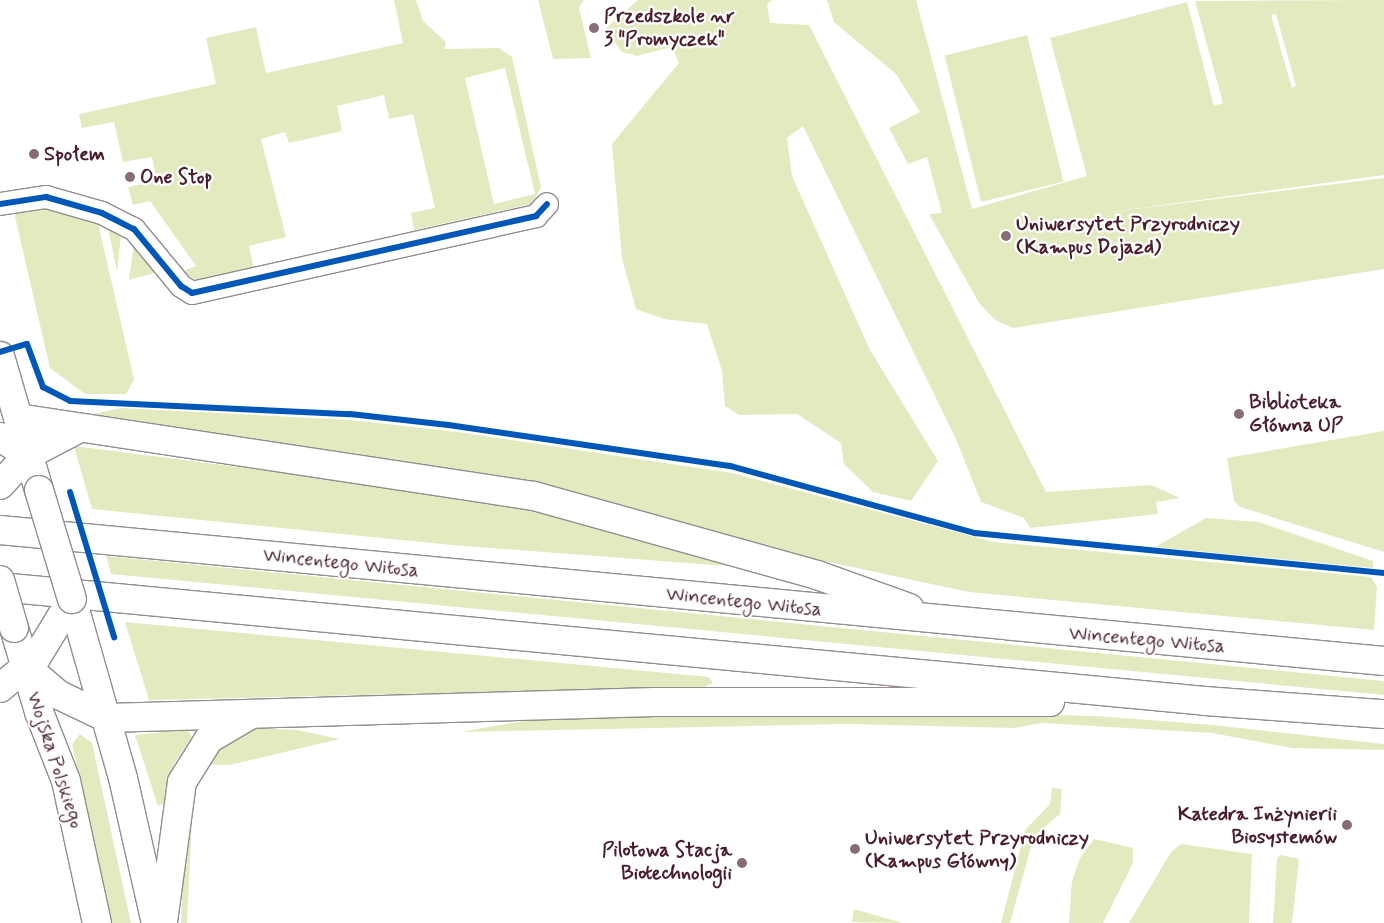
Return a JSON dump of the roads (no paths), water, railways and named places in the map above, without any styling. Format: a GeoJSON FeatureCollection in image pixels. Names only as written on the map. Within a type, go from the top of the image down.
{"type":"FeatureCollection","features":[{"type":"Feature","properties":{"kind":"main road"},"geometry":{"type":"LineString","coordinates":[[0,356],[9,427],[28,455],[83,634],[107,718],[156,923]]}},
{"type":"Feature","properties":{"kind":"main road"},"geometry":{"type":"LineString","coordinates":[[9,427],[78,429],[470,484],[567,503],[841,582],[941,621]]}},
{"type":"Feature","properties":{"kind":"main road"},"geometry":{"type":"LineString","coordinates":[[0,485],[28,455],[78,429]]}},
{"type":"Feature","properties":{"kind":"main road","name":"Wincentego Witosa"},"geometry":{"type":"LineString","coordinates":[[0,530],[941,621],[1384,661]]}},
{"type":"Feature","properties":{"kind":"main road","name":"Wojska Polskiego"},"geometry":{"type":"LineString","coordinates":[[0,580],[39,712],[66,780],[96,923]]}},
{"type":"Feature","properties":{"kind":"main road"},"geometry":{"type":"LineString","coordinates":[[0,587],[1205,701],[1384,714]]}},
{"type":"Feature","properties":{"kind":"main road"},"geometry":{"type":"LineString","coordinates":[[0,688],[27,668],[54,632],[72,599]]}},
{"type":"Feature","properties":{"kind":"main road"},"geometry":{"type":"LineString","coordinates":[[27,668],[52,692],[107,718],[655,702],[1205,701]]}},
{"type":"Feature","properties":{"kind":"main road"},"geometry":{"type":"LineString","coordinates":[[0,701],[39,712]]}},
{"type":"Feature","properties":{"kind":"main road"},"geometry":{"type":"LineString","coordinates":[[163,923],[177,799],[187,769],[202,747],[226,726],[265,712]]}},
{"type":"Feature","properties":{"kind":"street"},"geometry":{"type":"LineString","coordinates":[[0,204],[46,197],[108,216],[140,236],[181,286],[192,293],[536,216],[547,204]]}},
{"type":"Feature","properties":{"kind":"place","name":"Przedszkole nr 3 \"Promyczek\""},"geometry":{"type":"Point","coordinates":[594,28]}},
{"type":"Feature","properties":{"kind":"place","name":"Społem"},"geometry":{"type":"Point","coordinates":[34,154]}},
{"type":"Feature","properties":{"kind":"place","name":"One Stop"},"geometry":{"type":"Point","coordinates":[130,177]}},
{"type":"Feature","properties":{"kind":"place","name":"Uniwersytet Przyrodniczy (Kampus Dojazd)"},"geometry":{"type":"Point","coordinates":[1006,236]}},
{"type":"Feature","properties":{"kind":"place","name":"Biblioteka Główna UP"},"geometry":{"type":"Point","coordinates":[1239,414]}},
{"type":"Feature","properties":{"kind":"place","name":"Katedra Inżynierii Biosystemów"},"geometry":{"type":"Point","coordinates":[1347,825]}},
{"type":"Feature","properties":{"kind":"place","name":"Uniwersytet Przyrodniczy (Kampus Główny)"},"geometry":{"type":"Point","coordinates":[855,849]}},
{"type":"Feature","properties":{"kind":"place","name":"Pilotowa Stacja Biotechnologii"},"geometry":{"type":"Point","coordinates":[742,863]}}]}
